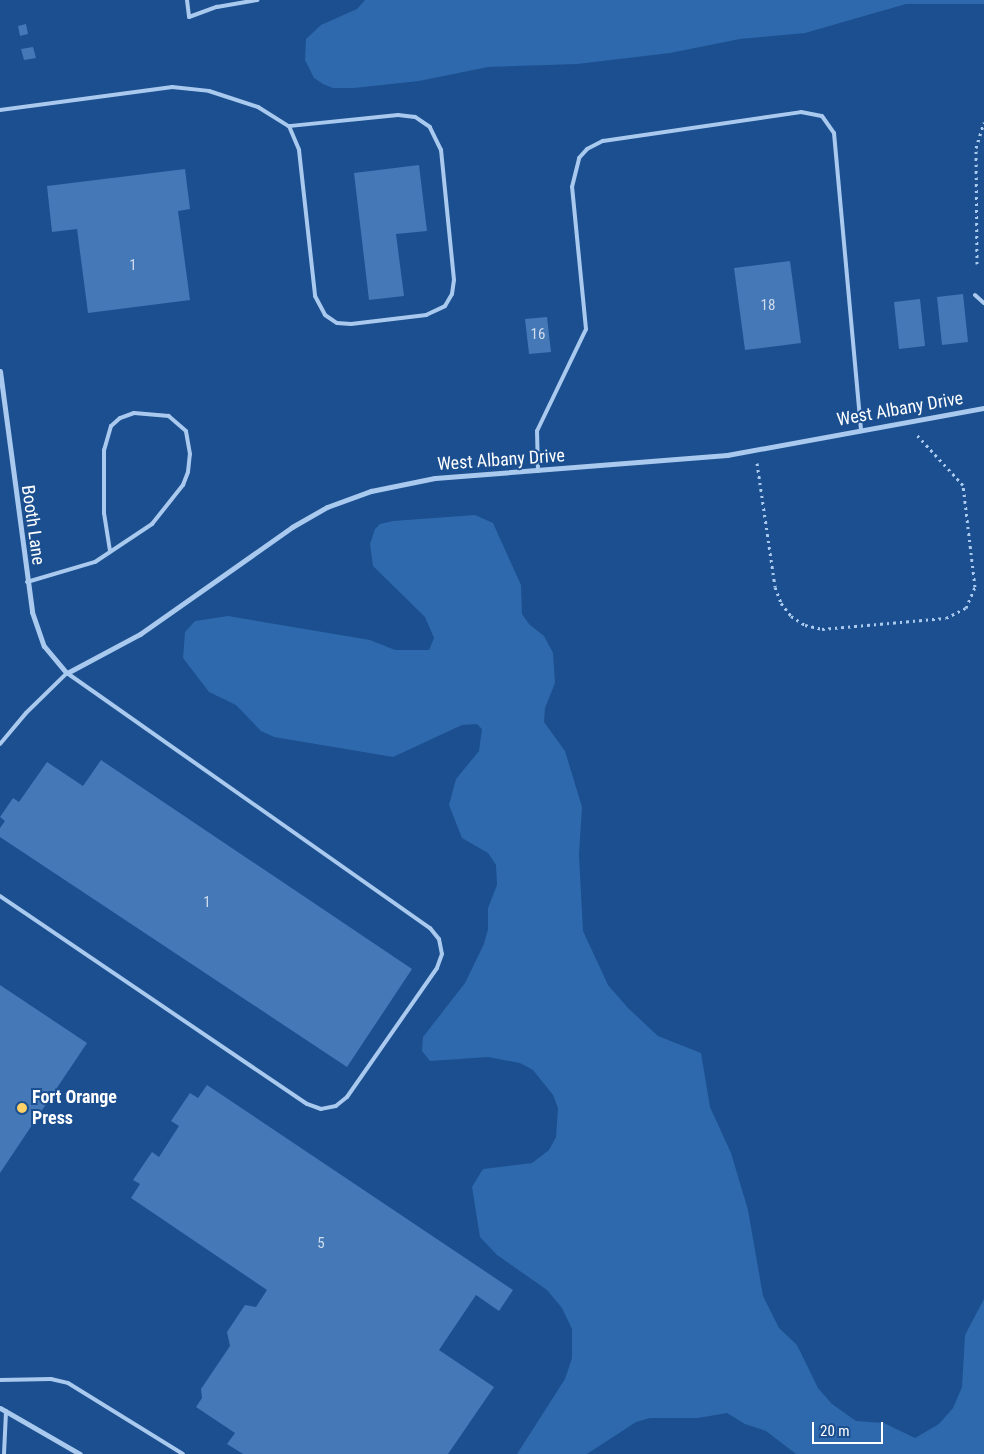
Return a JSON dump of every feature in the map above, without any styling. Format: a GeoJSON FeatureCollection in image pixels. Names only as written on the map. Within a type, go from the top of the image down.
{"type":"FeatureCollection","features":[{"type":"Feature","properties":{"kind":"street","name":"Booth Lane"},"geometry":{"type":"LineString","coordinates":[[0,371],[27,582],[38,635],[67,673]]}},
{"type":"Feature","properties":{"kind":"street","name":"West Albany Drive"},"geometry":{"type":"LineString","coordinates":[[67,673],[140,634],[292,527],[327,507],[371,491],[410,482],[708,458],[984,408]]}},
{"type":"Feature","properties":{"kind":"street"},"geometry":{"type":"LineString","coordinates":[[0,1408],[80,1454]]}},
{"type":"Feature","properties":{"kind":"lane"},"geometry":{"type":"LineString","coordinates":[[187,0],[189,17],[217,7],[257,0]]}},
{"type":"Feature","properties":{"kind":"lane"},"geometry":{"type":"LineString","coordinates":[[0,110],[172,87],[209,91],[258,107],[289,126],[398,115],[415,117],[430,127],[441,150],[454,280],[452,294],[444,306],[426,315],[351,324],[337,323],[325,315],[315,296],[298,150],[289,126]]}},
{"type":"Feature","properties":{"kind":"lane"},"geometry":{"type":"LineString","coordinates":[[538,471],[537,431],[586,329],[572,187],[579,158],[592,146],[609,140],[801,112],[822,116],[834,133],[861,431]]}},
{"type":"Feature","properties":{"kind":"lane"},"geometry":{"type":"LineString","coordinates":[[975,295],[984,303]]}},
{"type":"Feature","properties":{"kind":"lane"},"geometry":{"type":"LineString","coordinates":[[27,582],[95,562],[110,552],[152,524],[184,485],[188,472],[189,443],[186,431],[169,416],[134,413],[111,426],[104,450],[104,513],[110,552]]}},
{"type":"Feature","properties":{"kind":"lane"},"geometry":{"type":"LineString","coordinates":[[0,744],[26,713],[67,673],[430,928],[441,944],[441,958],[344,1101],[322,1109],[307,1104],[0,896]]}},
{"type":"Feature","properties":{"kind":"lane"},"geometry":{"type":"LineString","coordinates":[[0,1380],[51,1379],[68,1383],[183,1454]]}},
{"type":"Feature","properties":{"kind":"lane"},"geometry":{"type":"LineString","coordinates":[[4,1454],[6,1411]]}},
{"type":"Feature","properties":{"kind":"path"},"geometry":{"type":"LineString","coordinates":[[977,264],[976,148],[984,122]]}},
{"type":"Feature","properties":{"kind":"path"},"geometry":{"type":"LineString","coordinates":[[755,450],[776,587],[781,603],[791,616],[805,625],[822,629],[951,616],[966,608],[975,587],[963,485],[906,423]]}},
{"type":"Feature","properties":{"kind":"shaded area"},"geometry":{"type":"Polygon","coordinates":[[[365,0],[984,0],[984,4],[906,4],[805,33],[740,39],[670,53],[577,64],[488,67],[419,81],[354,88],[333,88],[323,84],[314,78],[305,60],[306,39],[321,25],[357,9],[365,0]]]}},
{"type":"Feature","properties":{"kind":"shaded area"},"geometry":{"type":"Polygon","coordinates":[[[475,515],[493,523],[521,585],[522,614],[529,624],[544,636],[553,653],[555,683],[545,708],[544,722],[565,751],[582,807],[579,855],[583,931],[608,985],[628,1008],[658,1036],[701,1053],[710,1107],[731,1153],[748,1210],[763,1296],[779,1328],[797,1345],[818,1388],[832,1404],[856,1421],[884,1423],[915,1438],[939,1424],[953,1408],[962,1387],[965,1335],[984,1299],[984,1454],[796,1454],[766,1431],[745,1424],[727,1413],[698,1418],[650,1418],[636,1422],[587,1454],[517,1454],[565,1379],[572,1358],[572,1329],[562,1308],[547,1290],[497,1255],[480,1237],[472,1187],[483,1169],[532,1163],[549,1150],[556,1137],[558,1108],[553,1095],[533,1070],[520,1063],[488,1057],[430,1061],[422,1051],[423,1037],[465,983],[484,944],[488,929],[488,908],[497,885],[496,865],[488,853],[462,838],[449,805],[456,779],[479,751],[482,729],[477,724],[462,725],[393,757],[274,737],[261,731],[236,705],[209,692],[183,658],[185,632],[195,621],[228,616],[370,640],[395,650],[429,650],[434,638],[425,617],[373,566],[370,544],[375,529],[380,524],[393,521],[475,515]]]}},
{"type":"Feature","properties":{"kind":"building"},"geometry":{"type":"Polygon","coordinates":[[[26,24],[28,34],[20,36],[18,26],[26,24]]]}},
{"type":"Feature","properties":{"kind":"building"},"geometry":{"type":"Polygon","coordinates":[[[33,47],[36,58],[24,60],[21,49],[33,47]]]}},
{"type":"Feature","properties":{"kind":"building"},"geometry":{"type":"Polygon","coordinates":[[[419,165],[427,231],[396,234],[404,296],[369,300],[354,173],[419,165]]]}},
{"type":"Feature","properties":{"kind":"building"},"geometry":{"type":"Polygon","coordinates":[[[185,169],[190,209],[178,211],[190,300],[88,313],[77,229],[52,232],[47,186],[185,169]]]}},
{"type":"Feature","properties":{"kind":"building"},"geometry":{"type":"Polygon","coordinates":[[[790,261],[801,343],[745,350],[734,268],[790,261]]]}},
{"type":"Feature","properties":{"kind":"building"},"geometry":{"type":"Polygon","coordinates":[[[963,294],[968,342],[942,345],[937,297],[963,294]]]}},
{"type":"Feature","properties":{"kind":"building"},"geometry":{"type":"Polygon","coordinates":[[[920,299],[925,346],[899,349],[894,302],[920,299]]]}},
{"type":"Feature","properties":{"kind":"building"},"geometry":{"type":"Polygon","coordinates":[[[547,317],[551,352],[529,354],[525,319],[547,317]]]}},
{"type":"Feature","properties":{"kind":"building"},"geometry":{"type":"Polygon","coordinates":[[[101,760],[412,969],[347,1067],[0,837],[0,828],[5,821],[0,817],[13,798],[19,802],[47,762],[83,786],[101,760]]]}},
{"type":"Feature","properties":{"kind":"building","name":"Fort Orange Press"},"geometry":{"type":"Polygon","coordinates":[[[0,985],[87,1043],[0,1173],[0,985]]]}},
{"type":"Feature","properties":{"kind":"building"},"geometry":{"type":"Polygon","coordinates":[[[207,1085],[513,1290],[499,1311],[476,1295],[439,1350],[494,1387],[448,1454],[243,1454],[227,1444],[235,1433],[196,1407],[202,1398],[201,1389],[230,1346],[227,1332],[245,1305],[256,1307],[267,1290],[131,1198],[140,1184],[133,1180],[152,1152],[159,1157],[179,1126],[171,1121],[190,1093],[198,1098],[207,1085]]]}},
{"type":"Feature","properties":{"kind":"place","name":"Fort Orange Press"},"geometry":{"type":"Point","coordinates":[22,1108]}}]}
